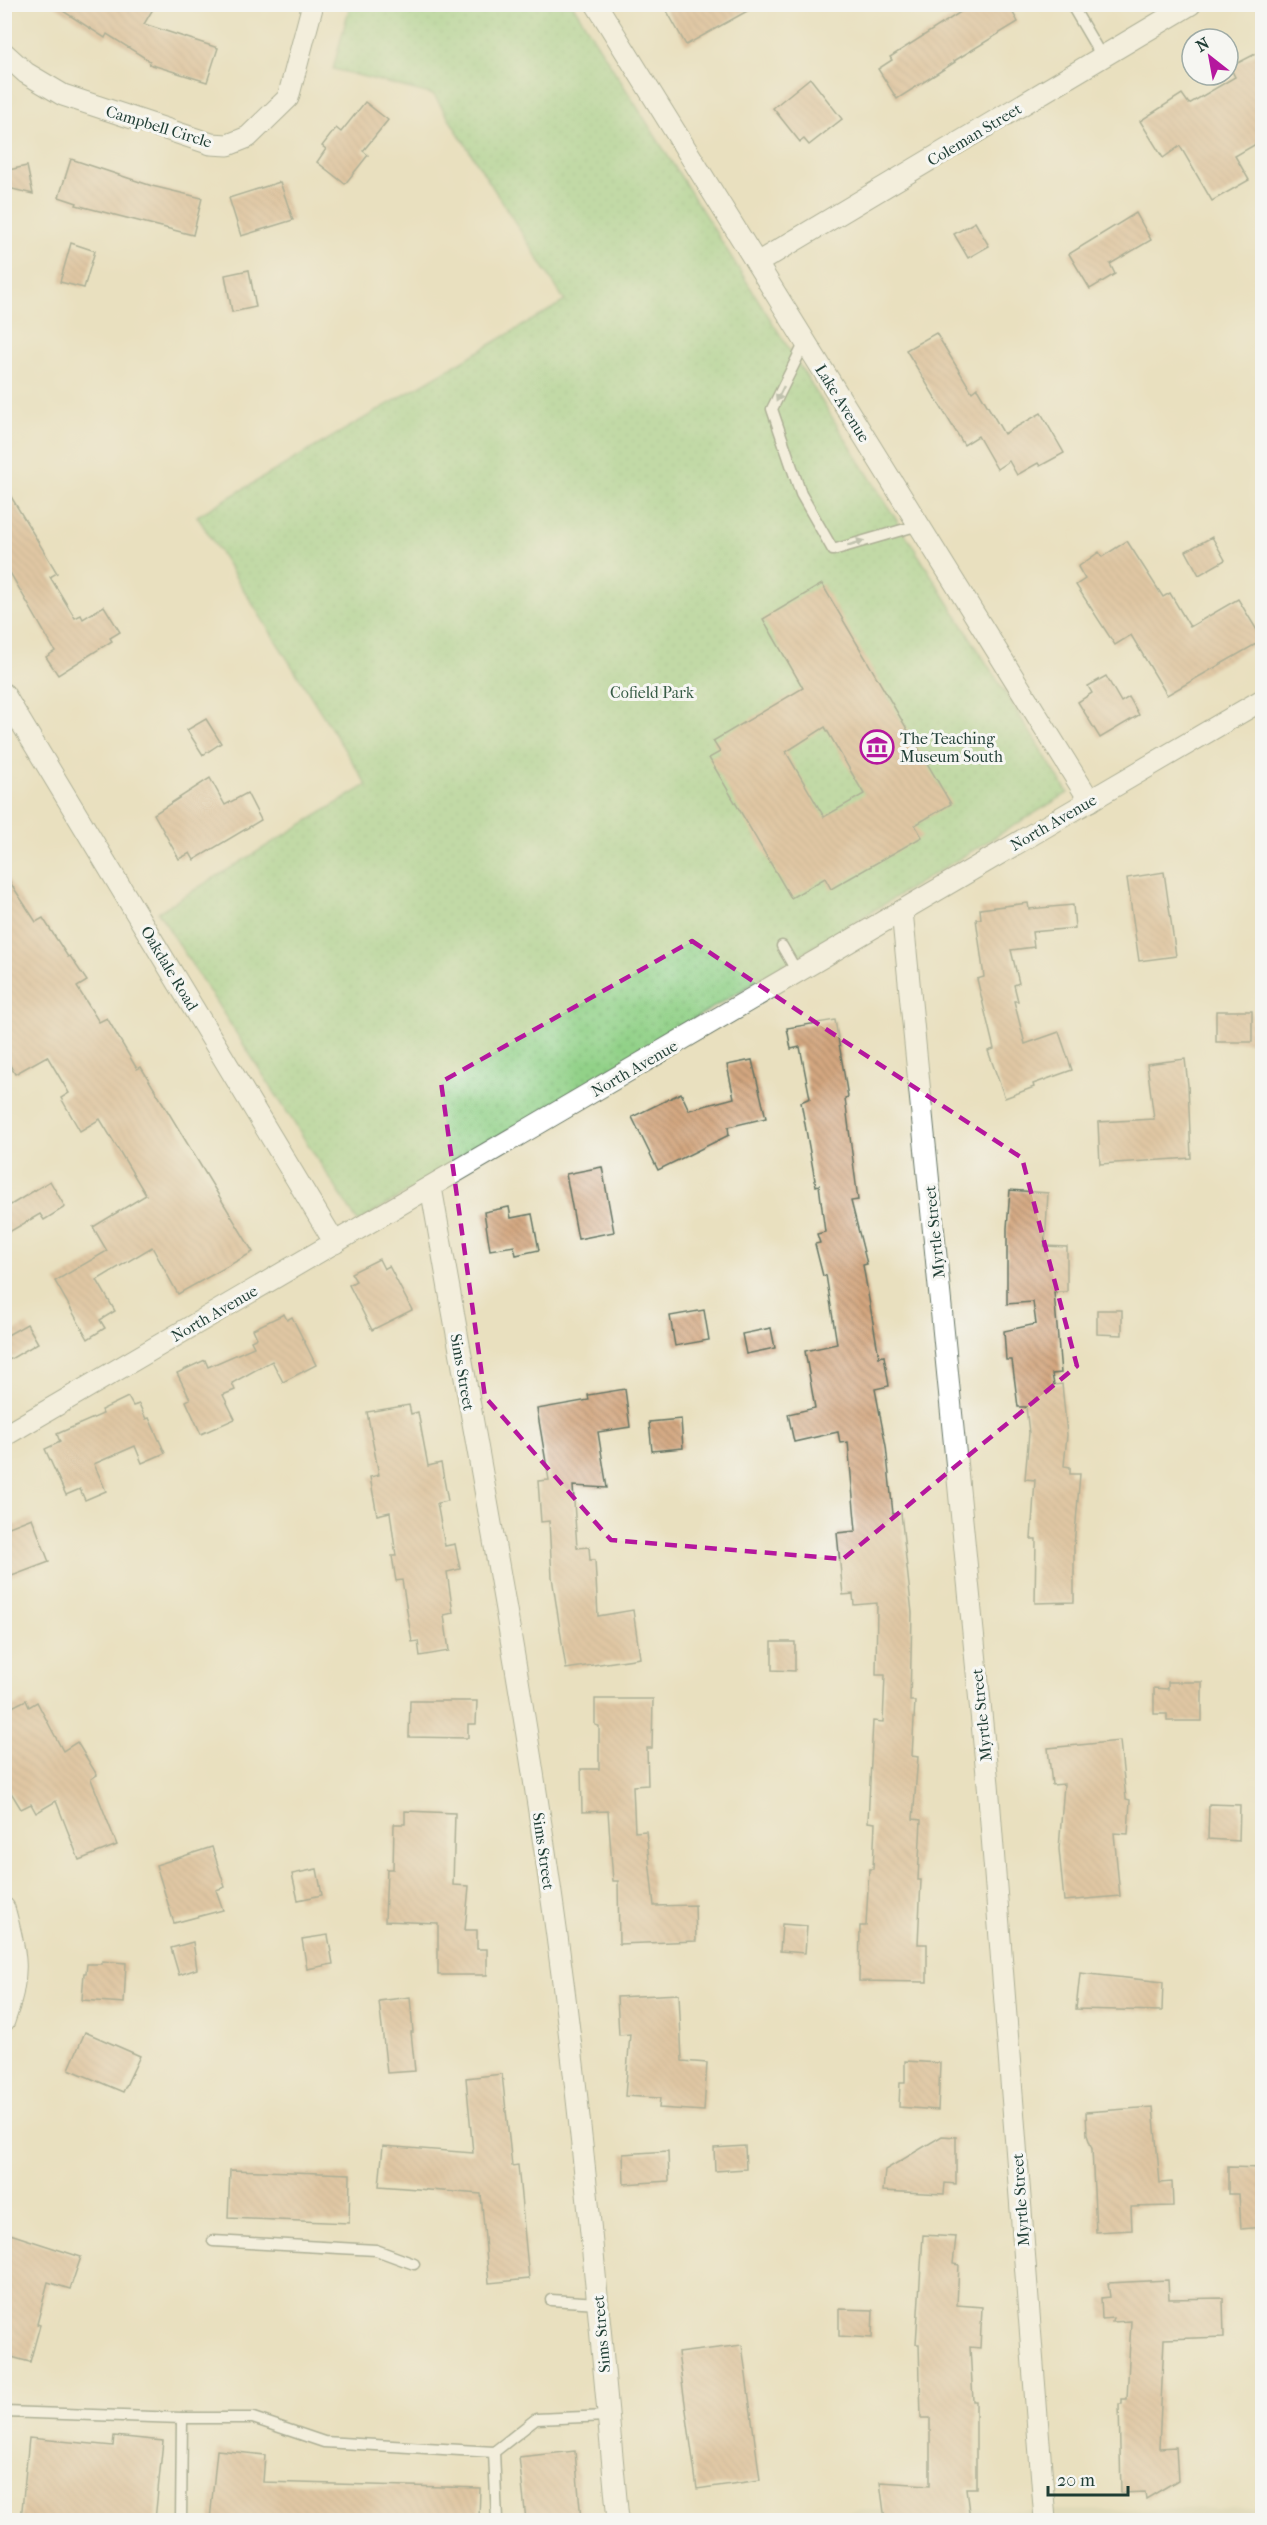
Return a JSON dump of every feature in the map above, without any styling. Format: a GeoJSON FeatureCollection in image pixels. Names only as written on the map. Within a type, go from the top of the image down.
{"type":"FeatureCollection","features":[{"type":"Feature","properties":{"kind":"street","name":"Campbell Circle"},"geometry":{"type":"LineString","coordinates":[[4,53],[26,73],[63,95],[211,144],[228,144],[248,137],[288,98],[313,4]]}},
{"type":"Feature","properties":{"kind":"street","name":"Lake Avenue"},"geometry":{"type":"LineString","coordinates":[[596,4],[1090,801]]}},
{"type":"Feature","properties":{"kind":"street","name":"Coleman Street"},"geometry":{"type":"LineString","coordinates":[[757,263],[1191,4]]}},
{"type":"Feature","properties":{"kind":"street","name":"Oakdale Road"},"geometry":{"type":"LineString","coordinates":[[4,694],[335,1243]]}},
{"type":"Feature","properties":{"kind":"street","name":"North Avenue"},"geometry":{"type":"LineString","coordinates":[[4,1436],[1263,700]]}},
{"type":"Feature","properties":{"kind":"street","name":"Myrtle Street"},"geometry":{"type":"LineString","coordinates":[[902,911],[988,1784],[1045,2520]]}},
{"type":"Feature","properties":{"kind":"street","name":"Sims Street"},"geometry":{"type":"LineString","coordinates":[[431,1187],[531,1764],[563,1980],[598,2303],[618,2520]]}},
{"type":"Feature","properties":{"kind":"street"},"geometry":{"type":"LineString","coordinates":[[4,1908],[15,1948],[15,1991],[4,2021]]}},
{"type":"Feature","properties":{"kind":"lane"},"geometry":{"type":"LineString","coordinates":[[1071,4],[1102,57]]}},
{"type":"Feature","properties":{"kind":"lane"},"geometry":{"type":"LineString","coordinates":[[805,342],[772,409],[801,494],[833,550],[919,525]]}},
{"type":"Feature","properties":{"kind":"lane"},"geometry":{"type":"LineString","coordinates":[[782,946],[797,972]]}},
{"type":"Feature","properties":{"kind":"lane"},"geometry":{"type":"LineString","coordinates":[[213,2241],[376,2250],[414,2264]]}},
{"type":"Feature","properties":{"kind":"lane"},"geometry":{"type":"LineString","coordinates":[[551,2300],[598,2303]]}},
{"type":"Feature","properties":{"kind":"lane"},"geometry":{"type":"LineString","coordinates":[[4,2412],[253,2418],[324,2442],[494,2452],[536,2419],[608,2416]]}},
{"type":"Feature","properties":{"kind":"lane"},"geometry":{"type":"LineString","coordinates":[[181,2520],[182,2418]]}},
{"type":"Feature","properties":{"kind":"lane"},"geometry":{"type":"LineString","coordinates":[[494,2452],[497,2520]]}},
{"type":"Feature","properties":{"kind":"highlighted area"},"geometry":{"type":"Polygon","coordinates":[[[692,941],[1022,1158],[1077,1366],[843,1559],[611,1540],[485,1397],[441,1082],[692,941]]]}},
{"type":"Feature","properties":{"kind":"shaded area"},"geometry":{"type":"Polygon","coordinates":[[[1262,2507],[1262,2520],[745,2520],[863,2510],[1111,2510],[1262,2507]]]}},
{"type":"Feature","properties":{"kind":"green space","name":"Cofield Park"},"geometry":{"type":"Polygon","coordinates":[[[350,5],[573,5],[1068,793],[358,1222],[158,912],[367,785],[197,516],[565,301],[434,95],[333,69],[350,5]]]}},
{"type":"Feature","properties":{"kind":"building"},"geometry":{"type":"Polygon","coordinates":[[[52,4],[156,4],[144,24],[218,48],[207,82],[149,64],[150,61],[107,34],[105,38],[52,4]]]}},
{"type":"Feature","properties":{"kind":"building"},"geometry":{"type":"Polygon","coordinates":[[[663,4],[760,4],[686,45],[663,4]]]}},
{"type":"Feature","properties":{"kind":"building"},"geometry":{"type":"Polygon","coordinates":[[[973,4],[1008,4],[1018,22],[897,99],[878,69],[892,60],[890,57],[973,4]]]}},
{"type":"Feature","properties":{"kind":"building"},"geometry":{"type":"Polygon","coordinates":[[[1263,50],[1263,140],[1235,156],[1249,180],[1212,201],[1180,146],[1163,158],[1140,121],[1182,94],[1189,104],[1218,87],[1240,87],[1240,62],[1263,50]]]}},
{"type":"Feature","properties":{"kind":"building"},"geometry":{"type":"Polygon","coordinates":[[[810,78],[842,119],[809,145],[804,139],[800,142],[773,108],[810,78]]]}},
{"type":"Feature","properties":{"kind":"building"},"geometry":{"type":"Polygon","coordinates":[[[365,102],[388,120],[363,151],[368,155],[345,184],[317,162],[326,149],[322,146],[336,128],[341,132],[365,102]]]}},
{"type":"Feature","properties":{"kind":"building"},"geometry":{"type":"Polygon","coordinates":[[[71,159],[152,186],[202,198],[193,235],[76,205],[77,203],[59,197],[71,159]]]}},
{"type":"Feature","properties":{"kind":"building"},"geometry":{"type":"Polygon","coordinates":[[[27,166],[33,194],[4,187],[4,171],[27,166]]]}},
{"type":"Feature","properties":{"kind":"building"},"geometry":{"type":"Polygon","coordinates":[[[280,182],[293,220],[241,236],[229,198],[280,182]]]}},
{"type":"Feature","properties":{"kind":"building"},"geometry":{"type":"Polygon","coordinates":[[[1136,213],[1151,240],[1110,264],[1115,274],[1090,289],[1069,254],[1136,213]]]}},
{"type":"Feature","properties":{"kind":"building"},"geometry":{"type":"Polygon","coordinates":[[[975,222],[989,246],[968,258],[954,234],[975,222]]]}},
{"type":"Feature","properties":{"kind":"building"},"geometry":{"type":"Polygon","coordinates":[[[71,243],[95,251],[84,288],[60,282],[71,243]]]}},
{"type":"Feature","properties":{"kind":"building"},"geometry":{"type":"Polygon","coordinates":[[[249,270],[256,307],[232,312],[225,275],[249,270]]]}},
{"type":"Feature","properties":{"kind":"building"},"geometry":{"type":"Polygon","coordinates":[[[936,333],[972,392],[977,388],[1004,434],[1041,413],[1064,453],[1040,466],[1038,463],[1017,475],[1009,461],[997,469],[978,436],[964,445],[906,350],[936,333]]]}},
{"type":"Feature","properties":{"kind":"building"},"geometry":{"type":"Polygon","coordinates":[[[4,485],[57,573],[50,577],[75,618],[81,615],[83,619],[104,606],[120,632],[110,638],[112,641],[58,675],[46,657],[55,651],[4,562],[4,485]]]}},
{"type":"Feature","properties":{"kind":"building"},"geometry":{"type":"Polygon","coordinates":[[[1212,537],[1225,560],[1199,575],[1186,551],[1212,537]]]}},
{"type":"Feature","properties":{"kind":"building"},"geometry":{"type":"Polygon","coordinates":[[[1127,541],[1163,597],[1170,593],[1190,627],[1238,599],[1263,640],[1167,695],[1131,635],[1115,645],[1076,585],[1085,579],[1078,567],[1099,552],[1102,557],[1127,541]]]}},
{"type":"Feature","properties":{"kind":"building","name":"The Teaching Museum South"},"geometry":{"type":"Polygon","coordinates":[[[822,584],[951,804],[915,825],[922,837],[831,889],[825,878],[791,898],[709,758],[720,752],[713,741],[803,688],[763,619],[822,584]],[[825,727],[786,752],[824,817],[864,794],[825,727]]]}},
{"type":"Feature","properties":{"kind":"building"},"geometry":{"type":"Polygon","coordinates":[[[1106,676],[1121,702],[1129,697],[1139,715],[1100,738],[1078,702],[1092,693],[1088,686],[1106,676]]]}},
{"type":"Feature","properties":{"kind":"building"},"geometry":{"type":"Polygon","coordinates":[[[206,719],[221,743],[203,755],[187,730],[206,719]]]}},
{"type":"Feature","properties":{"kind":"building"},"geometry":{"type":"Polygon","coordinates":[[[210,778],[225,805],[247,793],[261,820],[194,860],[190,853],[179,859],[154,814],[210,778]]]}},
{"type":"Feature","properties":{"kind":"building"},"geometry":{"type":"Polygon","coordinates":[[[1164,872],[1176,956],[1139,961],[1127,878],[1164,872]]]}},
{"type":"Feature","properties":{"kind":"building"},"geometry":{"type":"Polygon","coordinates":[[[4,873],[36,922],[43,918],[68,957],[70,956],[87,981],[77,987],[99,1022],[107,1018],[137,1069],[141,1067],[253,1252],[178,1294],[152,1247],[97,1280],[115,1311],[100,1320],[105,1328],[88,1339],[55,1281],[107,1251],[93,1227],[146,1195],[100,1119],[80,1131],[61,1098],[69,1093],[47,1056],[15,1074],[4,1055],[4,873]]]}},
{"type":"Feature","properties":{"kind":"building"},"geometry":{"type":"Polygon","coordinates":[[[1028,903],[1029,909],[1073,905],[1075,928],[1032,932],[1034,947],[1011,950],[1019,983],[1014,985],[1018,1001],[1014,1001],[1025,1044],[1059,1032],[1072,1070],[1033,1084],[1034,1087],[1005,1098],[988,1051],[994,1049],[977,979],[984,977],[976,919],[981,919],[980,909],[1028,903]]]}},
{"type":"Feature","properties":{"kind":"building"},"geometry":{"type":"Polygon","coordinates":[[[1216,1011],[1252,1011],[1252,1042],[1216,1042],[1216,1011]]]}},
{"type":"Feature","properties":{"kind":"building"},"geometry":{"type":"Polygon","coordinates":[[[835,1020],[848,1097],[845,1098],[858,1200],[851,1201],[867,1264],[863,1265],[879,1357],[884,1356],[889,1386],[875,1389],[886,1446],[893,1514],[901,1513],[912,1613],[910,1701],[915,1701],[912,1756],[918,1757],[913,1819],[921,1820],[918,1944],[927,1944],[927,1982],[859,1981],[860,1926],[866,1926],[869,1869],[873,1869],[875,1823],[868,1822],[873,1721],[883,1722],[885,1675],[876,1675],[877,1603],[854,1605],[853,1594],[843,1595],[837,1533],[856,1531],[848,1442],[840,1443],[838,1432],[794,1442],[788,1414],[815,1408],[805,1351],[837,1344],[826,1275],[823,1276],[815,1244],[820,1243],[817,1234],[825,1232],[819,1185],[816,1186],[801,1102],[810,1098],[800,1047],[791,1049],[787,1028],[835,1020]]]}},
{"type":"Feature","properties":{"kind":"building"},"geometry":{"type":"Polygon","coordinates":[[[1185,1059],[1191,1158],[1100,1164],[1098,1122],[1154,1119],[1147,1064],[1185,1059]]]}},
{"type":"Feature","properties":{"kind":"building"},"geometry":{"type":"Polygon","coordinates":[[[752,1060],[766,1118],[728,1127],[729,1135],[658,1170],[632,1117],[681,1093],[689,1110],[734,1098],[727,1065],[752,1060]]]}},
{"type":"Feature","properties":{"kind":"building"},"geometry":{"type":"Polygon","coordinates":[[[602,1167],[614,1232],[578,1239],[566,1174],[602,1167]]]}},
{"type":"Feature","properties":{"kind":"building"},"geometry":{"type":"Polygon","coordinates":[[[50,1181],[65,1207],[44,1220],[40,1214],[4,1235],[4,1209],[50,1181]]]}},
{"type":"Feature","properties":{"kind":"building"},"geometry":{"type":"Polygon","coordinates":[[[1010,1190],[1048,1193],[1045,1246],[1067,1247],[1067,1292],[1054,1292],[1061,1373],[1052,1374],[1054,1385],[1062,1384],[1067,1435],[1064,1466],[1070,1467],[1070,1474],[1080,1474],[1074,1546],[1074,1602],[1035,1603],[1036,1539],[1031,1539],[1035,1480],[1025,1479],[1029,1433],[1026,1407],[1018,1407],[1012,1360],[1006,1360],[1004,1331],[1036,1324],[1033,1302],[1007,1304],[1007,1228],[1010,1190]]]}},
{"type":"Feature","properties":{"kind":"building"},"geometry":{"type":"Polygon","coordinates":[[[509,1207],[511,1218],[532,1214],[539,1250],[516,1255],[514,1246],[490,1250],[484,1212],[509,1207]]]}},
{"type":"Feature","properties":{"kind":"building"},"geometry":{"type":"Polygon","coordinates":[[[379,1259],[384,1269],[389,1266],[412,1310],[372,1330],[349,1285],[356,1281],[351,1273],[379,1259]]]}},
{"type":"Feature","properties":{"kind":"building"},"geometry":{"type":"Polygon","coordinates":[[[704,1310],[709,1340],[675,1346],[670,1316],[704,1310]]]}},
{"type":"Feature","properties":{"kind":"building"},"geometry":{"type":"Polygon","coordinates":[[[1097,1310],[1122,1310],[1122,1335],[1097,1334],[1097,1310]]]}},
{"type":"Feature","properties":{"kind":"building"},"geometry":{"type":"Polygon","coordinates":[[[284,1314],[287,1320],[292,1317],[316,1365],[283,1382],[272,1361],[232,1383],[235,1390],[223,1395],[235,1419],[201,1434],[186,1401],[190,1399],[177,1373],[205,1360],[208,1367],[254,1347],[251,1341],[257,1338],[253,1329],[284,1314]]]}},
{"type":"Feature","properties":{"kind":"building"},"geometry":{"type":"Polygon","coordinates":[[[27,1324],[38,1343],[4,1363],[4,1337],[27,1324]]]}},
{"type":"Feature","properties":{"kind":"building"},"geometry":{"type":"Polygon","coordinates":[[[771,1328],[775,1348],[746,1354],[742,1334],[771,1328]]]}},
{"type":"Feature","properties":{"kind":"building"},"geometry":{"type":"Polygon","coordinates":[[[625,1389],[630,1427],[598,1432],[607,1488],[573,1486],[577,1548],[589,1547],[590,1560],[595,1560],[598,1616],[633,1610],[640,1658],[566,1669],[552,1577],[549,1521],[541,1522],[538,1481],[549,1480],[537,1409],[589,1400],[588,1395],[625,1389]]]}},
{"type":"Feature","properties":{"kind":"building"},"geometry":{"type":"Polygon","coordinates":[[[128,1397],[133,1406],[139,1404],[146,1419],[149,1418],[165,1453],[142,1463],[135,1446],[94,1464],[106,1491],[85,1500],[80,1489],[66,1495],[45,1449],[60,1442],[57,1434],[103,1414],[101,1410],[128,1397]]]}},
{"type":"Feature","properties":{"kind":"building"},"geometry":{"type":"Polygon","coordinates":[[[409,1405],[411,1414],[418,1412],[428,1466],[441,1463],[448,1501],[437,1503],[445,1546],[455,1544],[460,1569],[447,1572],[453,1613],[444,1615],[449,1651],[420,1656],[418,1641],[412,1642],[402,1580],[396,1581],[392,1556],[396,1556],[390,1512],[377,1515],[370,1477],[379,1475],[367,1412],[409,1405]]]}},
{"type":"Feature","properties":{"kind":"building"},"geometry":{"type":"Polygon","coordinates":[[[681,1419],[683,1448],[652,1451],[649,1422],[681,1419]]]}},
{"type":"Feature","properties":{"kind":"building"},"geometry":{"type":"Polygon","coordinates":[[[32,1518],[49,1562],[4,1579],[4,1529],[32,1518]]]}},
{"type":"Feature","properties":{"kind":"building"},"geometry":{"type":"Polygon","coordinates":[[[772,1642],[795,1642],[795,1671],[772,1670],[772,1642]]]}},
{"type":"Feature","properties":{"kind":"building"},"geometry":{"type":"Polygon","coordinates":[[[1168,1682],[1202,1682],[1202,1721],[1167,1721],[1167,1714],[1154,1714],[1154,1688],[1168,1689],[1168,1682]]]}},
{"type":"Feature","properties":{"kind":"building"},"geometry":{"type":"Polygon","coordinates":[[[595,1699],[653,1699],[652,1748],[647,1748],[648,1785],[633,1786],[635,1832],[646,1831],[654,1906],[695,1905],[696,1941],[619,1944],[618,1881],[613,1881],[608,1811],[582,1812],[581,1769],[599,1769],[599,1726],[595,1725],[595,1699]]]}},
{"type":"Feature","properties":{"kind":"building"},"geometry":{"type":"Polygon","coordinates":[[[26,1700],[29,1707],[37,1702],[63,1751],[77,1742],[97,1775],[91,1779],[117,1845],[79,1860],[56,1801],[36,1813],[31,1804],[21,1809],[4,1781],[4,1711],[26,1700]]]}},
{"type":"Feature","properties":{"kind":"building"},"geometry":{"type":"Polygon","coordinates":[[[410,1701],[477,1701],[476,1724],[468,1724],[468,1738],[409,1737],[410,1701]]]}},
{"type":"Feature","properties":{"kind":"building"},"geometry":{"type":"Polygon","coordinates":[[[1120,1741],[1126,1799],[1130,1800],[1128,1834],[1114,1833],[1120,1896],[1064,1901],[1059,1849],[1064,1784],[1052,1785],[1048,1748],[1120,1741]]]}},
{"type":"Feature","properties":{"kind":"building"},"geometry":{"type":"Polygon","coordinates":[[[1209,1804],[1240,1805],[1239,1841],[1208,1839],[1209,1804]]]}},
{"type":"Feature","properties":{"kind":"building"},"geometry":{"type":"Polygon","coordinates":[[[405,1811],[455,1813],[453,1885],[469,1886],[465,1930],[477,1930],[477,1949],[487,1949],[487,1975],[438,1975],[438,1923],[385,1921],[387,1869],[393,1869],[394,1824],[405,1824],[405,1811]]]}},
{"type":"Feature","properties":{"kind":"building"},"geometry":{"type":"Polygon","coordinates":[[[212,1847],[225,1887],[216,1890],[223,1910],[174,1923],[156,1865],[212,1847]]]}},
{"type":"Feature","properties":{"kind":"building"},"geometry":{"type":"Polygon","coordinates":[[[317,1869],[322,1895],[298,1900],[292,1874],[317,1869]]]}},
{"type":"Feature","properties":{"kind":"building"},"geometry":{"type":"Polygon","coordinates":[[[782,1924],[807,1926],[805,1953],[780,1951],[782,1924]]]}},
{"type":"Feature","properties":{"kind":"building"},"geometry":{"type":"Polygon","coordinates":[[[328,1935],[333,1964],[307,1969],[302,1939],[328,1935]]]}},
{"type":"Feature","properties":{"kind":"building"},"geometry":{"type":"Polygon","coordinates":[[[193,1942],[197,1969],[179,1975],[171,1948],[193,1942]]]}},
{"type":"Feature","properties":{"kind":"building"},"geometry":{"type":"Polygon","coordinates":[[[102,1961],[126,1963],[124,2003],[82,2000],[87,1964],[102,1964],[102,1961]]]}},
{"type":"Feature","properties":{"kind":"building"},"geometry":{"type":"Polygon","coordinates":[[[1080,1973],[1163,1982],[1162,2011],[1076,2009],[1080,1973]]]}},
{"type":"Feature","properties":{"kind":"building"},"geometry":{"type":"Polygon","coordinates":[[[679,1994],[682,2061],[707,2063],[704,2111],[659,2108],[660,2098],[625,2096],[630,2034],[619,2035],[617,1997],[679,1994]]]}},
{"type":"Feature","properties":{"kind":"building"},"geometry":{"type":"Polygon","coordinates":[[[410,1997],[415,2071],[387,2073],[379,2001],[410,1997]]]}},
{"type":"Feature","properties":{"kind":"building"},"geometry":{"type":"Polygon","coordinates":[[[85,2032],[140,2056],[123,2092],[69,2069],[85,2032]]]}},
{"type":"Feature","properties":{"kind":"building"},"geometry":{"type":"Polygon","coordinates":[[[905,2061],[940,2063],[938,2110],[899,2107],[900,2082],[905,2082],[905,2061]]]}},
{"type":"Feature","properties":{"kind":"building"},"geometry":{"type":"Polygon","coordinates":[[[502,2074],[512,2166],[518,2165],[529,2279],[489,2283],[481,2194],[379,2186],[383,2146],[473,2153],[466,2078],[502,2074]]]}},
{"type":"Feature","properties":{"kind":"building"},"geometry":{"type":"Polygon","coordinates":[[[1153,2107],[1160,2183],[1172,2182],[1173,2206],[1131,2207],[1132,2230],[1096,2232],[1092,2149],[1087,2135],[1086,2112],[1153,2107]]]}},
{"type":"Feature","properties":{"kind":"building"},"geometry":{"type":"Polygon","coordinates":[[[942,2136],[956,2137],[956,2184],[945,2183],[944,2194],[883,2191],[885,2170],[942,2136]]]}},
{"type":"Feature","properties":{"kind":"building"},"geometry":{"type":"Polygon","coordinates":[[[745,2146],[746,2169],[715,2171],[714,2148],[745,2146]]]}},
{"type":"Feature","properties":{"kind":"building"},"geometry":{"type":"Polygon","coordinates":[[[668,2151],[669,2181],[624,2184],[623,2154],[668,2151]]]}},
{"type":"Feature","properties":{"kind":"building"},"geometry":{"type":"Polygon","coordinates":[[[1228,2167],[1263,2168],[1263,2227],[1241,2229],[1239,2194],[1228,2194],[1228,2167]]]}},
{"type":"Feature","properties":{"kind":"building"},"geometry":{"type":"Polygon","coordinates":[[[230,2170],[350,2174],[349,2223],[228,2218],[230,2170]]]}},
{"type":"Feature","properties":{"kind":"building"},"geometry":{"type":"Polygon","coordinates":[[[4,2232],[81,2257],[70,2289],[48,2282],[30,2362],[4,2355],[4,2232]]]}},
{"type":"Feature","properties":{"kind":"building"},"geometry":{"type":"Polygon","coordinates":[[[923,2235],[956,2237],[953,2264],[959,2265],[957,2305],[982,2307],[980,2348],[970,2347],[973,2401],[976,2401],[976,2488],[966,2488],[970,2520],[885,2520],[880,2482],[930,2485],[930,2418],[921,2418],[919,2344],[916,2344],[923,2235]]]}},
{"type":"Feature","properties":{"kind":"building"},"geometry":{"type":"Polygon","coordinates":[[[1168,2280],[1169,2299],[1223,2298],[1224,2337],[1164,2339],[1159,2448],[1176,2447],[1178,2480],[1146,2499],[1145,2492],[1121,2493],[1119,2404],[1122,2404],[1122,2399],[1127,2399],[1131,2321],[1112,2322],[1113,2318],[1102,2319],[1101,2298],[1110,2297],[1108,2283],[1168,2280]]]}},
{"type":"Feature","properties":{"kind":"building"},"geometry":{"type":"Polygon","coordinates":[[[839,2309],[873,2310],[872,2338],[839,2336],[839,2309]]]}},
{"type":"Feature","properties":{"kind":"building"},"geometry":{"type":"Polygon","coordinates":[[[742,2345],[760,2480],[697,2489],[678,2353],[742,2345]]]}},
{"type":"Feature","properties":{"kind":"building"},"geometry":{"type":"Polygon","coordinates":[[[114,2436],[163,2441],[155,2520],[21,2520],[29,2438],[113,2446],[114,2436]]]}},
{"type":"Feature","properties":{"kind":"building"},"geometry":{"type":"Polygon","coordinates":[[[217,2450],[265,2455],[263,2482],[480,2488],[479,2520],[210,2520],[217,2450]]]}},
{"type":"Feature","properties":{"kind":"building"},"geometry":{"type":"Polygon","coordinates":[[[575,2451],[581,2520],[526,2520],[519,2457],[575,2451]]]}},
{"type":"Feature","properties":{"kind":"place","name":"The Teaching Museum South"},"geometry":{"type":"Point","coordinates":[877,747]}}]}
